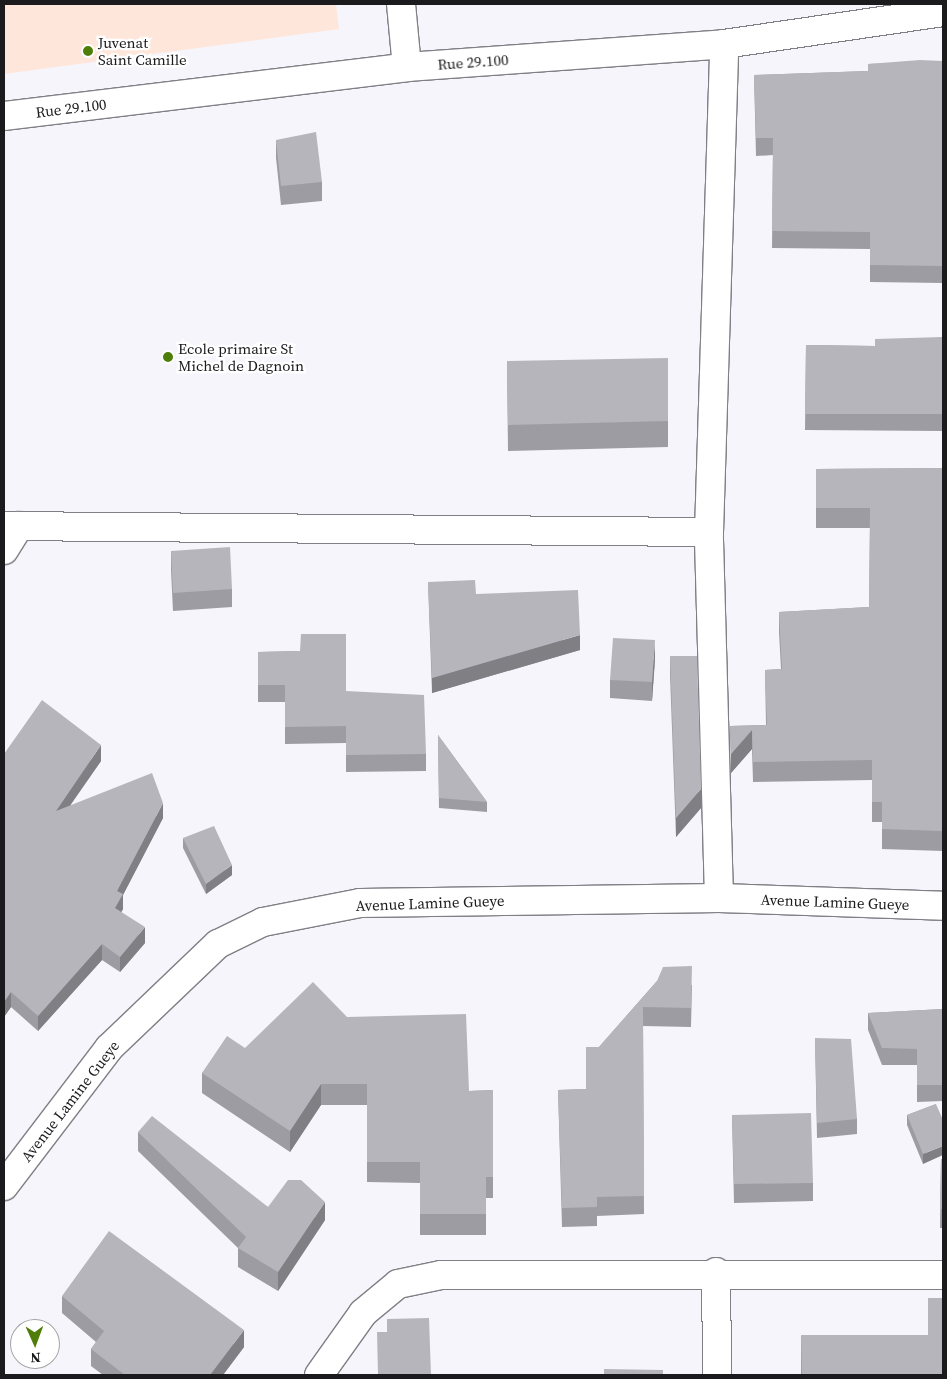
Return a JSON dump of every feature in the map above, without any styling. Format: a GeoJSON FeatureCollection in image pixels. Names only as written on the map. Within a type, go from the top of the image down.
{"type":"FeatureCollection","features":[{"type":"Feature","properties":{"kind":"street"},"geometry":{"type":"LineString","coordinates":[[400,4],[407,67]]}},
{"type":"Feature","properties":{"kind":"street","name":"Rue 29.100"},"geometry":{"type":"LineString","coordinates":[[4,116],[407,67],[724,44],[943,12]]}},
{"type":"Feature","properties":{"kind":"street"},"geometry":{"type":"LineString","coordinates":[[719,898],[709,532],[724,44]]}},
{"type":"Feature","properties":{"kind":"street"},"geometry":{"type":"LineString","coordinates":[[4,550],[12,526],[709,532]]}},
{"type":"Feature","properties":{"kind":"street","name":"Avenue Lamine Gueye"},"geometry":{"type":"LineString","coordinates":[[4,1186],[109,1048],[218,944],[264,922],[360,903],[719,898],[943,906]]}},
{"type":"Feature","properties":{"kind":"street"},"geometry":{"type":"LineString","coordinates":[[716,1272],[717,1375]]}},
{"type":"Feature","properties":{"kind":"street"},"geometry":{"type":"LineString","coordinates":[[319,1375],[363,1312],[398,1284],[441,1275],[716,1272],[943,1275]]}},
{"type":"Feature","properties":{"kind":"shaded area","name":"Juvenat Saint Camille"},"geometry":{"type":"Polygon","coordinates":[[[4,4],[336,4],[339,29],[4,74],[4,4]]]}},
{"type":"Feature","properties":{"kind":"building"},"geometry":{"type":"Polygon","coordinates":[[[920,60],[943,61],[943,266],[870,265],[870,232],[772,231],[773,138],[756,138],[754,75],[868,71],[868,64],[920,60]]]}},
{"type":"Feature","properties":{"kind":"building"},"geometry":{"type":"Polygon","coordinates":[[[316,132],[322,182],[281,186],[276,140],[316,132]]]}},
{"type":"Feature","properties":{"kind":"building"},"geometry":{"type":"Polygon","coordinates":[[[943,337],[943,414],[805,414],[806,345],[875,346],[875,339],[943,337]]]}},
{"type":"Feature","properties":{"kind":"building"},"geometry":{"type":"Polygon","coordinates":[[[668,358],[668,421],[508,425],[507,361],[668,358]]]}},
{"type":"Feature","properties":{"kind":"building"},"geometry":{"type":"Polygon","coordinates":[[[943,468],[943,831],[882,829],[882,802],[872,802],[872,760],[753,762],[752,730],[731,754],[730,726],[767,725],[765,670],[782,669],[779,612],[869,607],[870,508],[816,508],[816,469],[943,468]]]}},
{"type":"Feature","properties":{"kind":"building"},"geometry":{"type":"Polygon","coordinates":[[[230,547],[232,589],[173,593],[171,551],[230,547]]]}},
{"type":"Feature","properties":{"kind":"building"},"geometry":{"type":"Polygon","coordinates":[[[475,580],[476,594],[578,590],[580,635],[432,678],[428,582],[475,580]]]}},
{"type":"Feature","properties":{"kind":"building"},"geometry":{"type":"Polygon","coordinates":[[[301,634],[346,634],[346,691],[424,695],[426,754],[346,755],[346,726],[285,727],[285,685],[258,685],[258,652],[300,651],[301,634]]]}},
{"type":"Feature","properties":{"kind":"building"},"geometry":{"type":"Polygon","coordinates":[[[613,638],[655,640],[652,682],[610,680],[613,638]]]}},
{"type":"Feature","properties":{"kind":"building"},"geometry":{"type":"Polygon","coordinates":[[[670,656],[697,656],[701,789],[676,818],[670,656]]]}},
{"type":"Feature","properties":{"kind":"building"},"geometry":{"type":"Polygon","coordinates":[[[42,700],[101,745],[56,811],[152,773],[163,803],[117,891],[123,894],[115,908],[145,927],[120,957],[102,944],[38,1016],[11,992],[4,1002],[4,754],[42,700]]]}},
{"type":"Feature","properties":{"kind":"building"},"geometry":{"type":"Polygon","coordinates":[[[438,735],[487,802],[439,798],[438,735]]]}},
{"type":"Feature","properties":{"kind":"building"},"geometry":{"type":"Polygon","coordinates":[[[214,826],[232,865],[206,884],[183,838],[214,826]]]}},
{"type":"Feature","properties":{"kind":"building"},"geometry":{"type":"Polygon","coordinates":[[[692,966],[691,1008],[643,1007],[644,1196],[597,1197],[597,1207],[562,1208],[558,1090],[586,1089],[586,1047],[599,1047],[657,981],[663,967],[692,966]]]}},
{"type":"Feature","properties":{"kind":"building"},"geometry":{"type":"Polygon","coordinates":[[[313,982],[347,1017],[466,1014],[469,1091],[493,1090],[493,1177],[486,1177],[486,1214],[420,1214],[420,1162],[367,1162],[367,1084],[321,1084],[290,1131],[202,1073],[227,1036],[245,1048],[313,982]]]}},
{"type":"Feature","properties":{"kind":"building"},"geometry":{"type":"Polygon","coordinates":[[[943,1009],[943,1085],[917,1085],[917,1049],[882,1048],[868,1013],[943,1009]]]}},
{"type":"Feature","properties":{"kind":"building"},"geometry":{"type":"Polygon","coordinates":[[[815,1038],[851,1039],[857,1119],[817,1123],[815,1038]]]}},
{"type":"Feature","properties":{"kind":"building"},"geometry":{"type":"Polygon","coordinates":[[[936,1104],[943,1120],[943,1146],[923,1154],[907,1115],[936,1104]]]}},
{"type":"Feature","properties":{"kind":"building"},"geometry":{"type":"Polygon","coordinates":[[[811,1113],[813,1183],[734,1184],[732,1115],[811,1113]]]}},
{"type":"Feature","properties":{"kind":"building"},"geometry":{"type":"Polygon","coordinates":[[[152,1116],[268,1207],[288,1180],[301,1180],[325,1202],[278,1272],[238,1248],[246,1237],[138,1132],[152,1116]]]}},
{"type":"Feature","properties":{"kind":"building"},"geometry":{"type":"Polygon","coordinates":[[[941,1159],[943,1159],[943,1209],[940,1209],[941,1159]]]}},
{"type":"Feature","properties":{"kind":"building"},"geometry":{"type":"Polygon","coordinates":[[[109,1231],[244,1330],[210,1375],[125,1375],[91,1349],[104,1331],[62,1296],[109,1231]]]}},
{"type":"Feature","properties":{"kind":"building"},"geometry":{"type":"Polygon","coordinates":[[[928,1298],[943,1298],[943,1375],[802,1374],[801,1335],[928,1335],[928,1298]]]}},
{"type":"Feature","properties":{"kind":"building"},"geometry":{"type":"Polygon","coordinates":[[[429,1318],[431,1375],[378,1375],[377,1332],[387,1332],[387,1319],[429,1318]]]}},
{"type":"Feature","properties":{"kind":"building"},"geometry":{"type":"Polygon","coordinates":[[[604,1369],[663,1370],[663,1375],[604,1375],[604,1369]]]}},
{"type":"Feature","properties":{"kind":"place","name":"Juvenat Saint Camille"},"geometry":{"type":"Point","coordinates":[88,51]}},
{"type":"Feature","properties":{"kind":"place","name":"Ecole primaire St Michel de Dagnoin"},"geometry":{"type":"Point","coordinates":[168,357]}}]}
